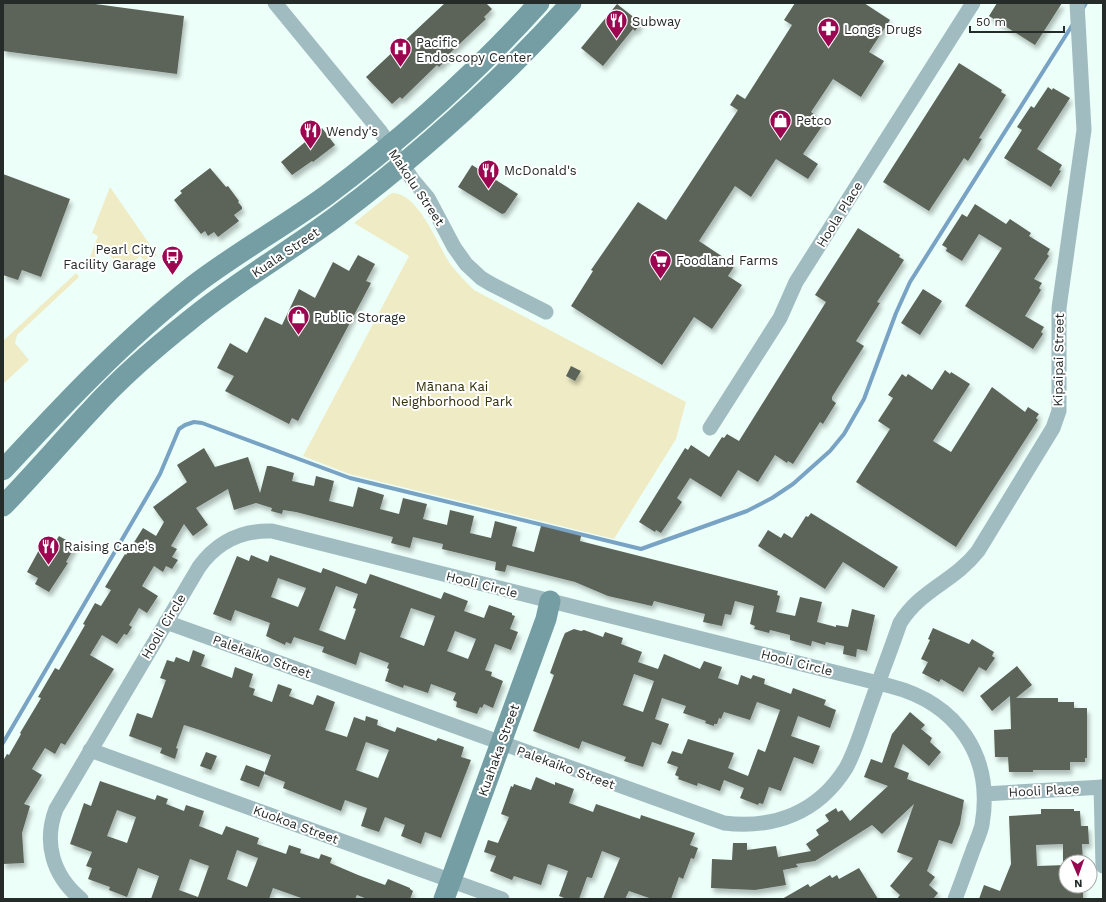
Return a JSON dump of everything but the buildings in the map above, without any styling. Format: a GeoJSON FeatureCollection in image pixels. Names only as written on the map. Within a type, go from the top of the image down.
{"type":"FeatureCollection","features":[{"type":"Feature","properties":{"kind":"main road","name":"Kuala Street"},"geometry":{"type":"LineString","coordinates":[[3,470],[70,397],[118,350],[195,285],[326,195],[389,145],[491,55],[540,3]]}},
{"type":"Feature","properties":{"kind":"main road","name":"Kuala Street"},"geometry":{"type":"LineString","coordinates":[[3,506],[94,406],[151,352],[209,304],[325,225],[402,165],[466,110],[504,74],[571,3]]}},
{"type":"Feature","properties":{"kind":"main road"},"geometry":{"type":"LineString","coordinates":[[195,285],[209,304]]}},
{"type":"Feature","properties":{"kind":"main road","name":"Kuahaka Street"},"geometry":{"type":"LineString","coordinates":[[448,890],[546,619],[550,601]]}},
{"type":"Feature","properties":{"kind":"street","name":"Makolu Street"},"geometry":{"type":"LineString","coordinates":[[275,3],[327,65],[428,198],[460,256],[472,271],[491,284],[546,312]]}},
{"type":"Feature","properties":{"kind":"street","name":"Hoola Place"},"geometry":{"type":"LineString","coordinates":[[710,428],[780,318],[796,282],[973,3]]}},
{"type":"Feature","properties":{"kind":"street","name":"Kipaipai Street"},"geometry":{"type":"LineString","coordinates":[[879,683],[900,624],[908,611],[927,593],[962,569],[978,551],[1053,428],[1056,418],[1059,400],[1059,308],[1084,130],[1077,5]]}},
{"type":"Feature","properties":{"kind":"street","name":"Hooli Circle"},"geometry":{"type":"LineString","coordinates":[[81,899],[67,886],[56,869],[51,852],[50,832],[56,809],[166,622],[208,555],[218,546],[234,537],[262,531],[272,531],[879,683],[917,694],[940,708],[955,722],[966,736],[977,758],[984,794],[981,827],[955,899]]}},
{"type":"Feature","properties":{"kind":"street","name":"Palekaiko Street"},"geometry":{"type":"LineString","coordinates":[[166,622],[711,820],[737,825],[768,823],[788,818],[810,806],[836,782],[854,751],[879,683]]}},
{"type":"Feature","properties":{"kind":"street","name":"Kuokoa Street"},"geometry":{"type":"LineString","coordinates":[[90,750],[448,890],[502,899]]}},
{"type":"Feature","properties":{"kind":"street","name":"Hooli Place"},"geometry":{"type":"LineString","coordinates":[[984,794],[1102,787]]}},
{"type":"Feature","properties":{"kind":"street"},"geometry":{"type":"LineString","coordinates":[[1102,787],[1103,866]]}},
{"type":"Feature","properties":{"kind":"green space"},"geometry":{"type":"Polygon","coordinates":[[[110,187],[157,255],[147,263],[140,256],[124,271],[104,249],[87,265],[98,236],[92,233],[110,187]]]}},
{"type":"Feature","properties":{"kind":"green space","name":"Mānana Kai Neighborhood Park"},"geometry":{"type":"Polygon","coordinates":[[[393,193],[403,196],[412,202],[420,211],[451,265],[474,290],[686,402],[676,439],[614,539],[349,474],[303,456],[409,256],[354,223],[393,193]]]}},
{"type":"Feature","properties":{"kind":"green space"},"geometry":{"type":"Polygon","coordinates":[[[76,273],[79,277],[17,335],[15,343],[29,360],[3,384],[3,341],[76,273]]]}},
{"type":"Feature","properties":{"kind":"waterway"},"geometry":{"type":"LineString","coordinates":[[1082,10],[1086,3]]}},
{"type":"Feature","properties":{"kind":"waterway"},"geometry":{"type":"LineString","coordinates":[[3,743],[160,474],[179,429],[194,422],[202,423],[350,478],[641,549],[747,511],[772,498],[793,484],[830,451],[844,434],[864,399],[896,313],[910,282],[1073,24]]}},
{"type":"Feature","properties":{"kind":"place","name":"Subway"},"geometry":{"type":"Point","coordinates":[617,40]}},
{"type":"Feature","properties":{"kind":"place","name":"Longs Drugs"},"geometry":{"type":"Point","coordinates":[828,48]}},
{"type":"Feature","properties":{"kind":"place","name":"Pacific Endoscopy Center"},"geometry":{"type":"Point","coordinates":[401,68]}},
{"type":"Feature","properties":{"kind":"place","name":"Petco"},"geometry":{"type":"Point","coordinates":[780,140]}},
{"type":"Feature","properties":{"kind":"place","name":"Wendy's"},"geometry":{"type":"Point","coordinates":[311,150]}},
{"type":"Feature","properties":{"kind":"place","name":"McDonald's"},"geometry":{"type":"Point","coordinates":[488,190]}},
{"type":"Feature","properties":{"kind":"place","name":"Pearl City Facility Garage"},"geometry":{"type":"Point","coordinates":[172,276]}},
{"type":"Feature","properties":{"kind":"place","name":"Foodland Farms"},"geometry":{"type":"Point","coordinates":[661,280]}},
{"type":"Feature","properties":{"kind":"place","name":"Public Storage"},"geometry":{"type":"Point","coordinates":[299,336]}},
{"type":"Feature","properties":{"kind":"place","name":"Raising Cane's"},"geometry":{"type":"Point","coordinates":[49,566]}}]}
